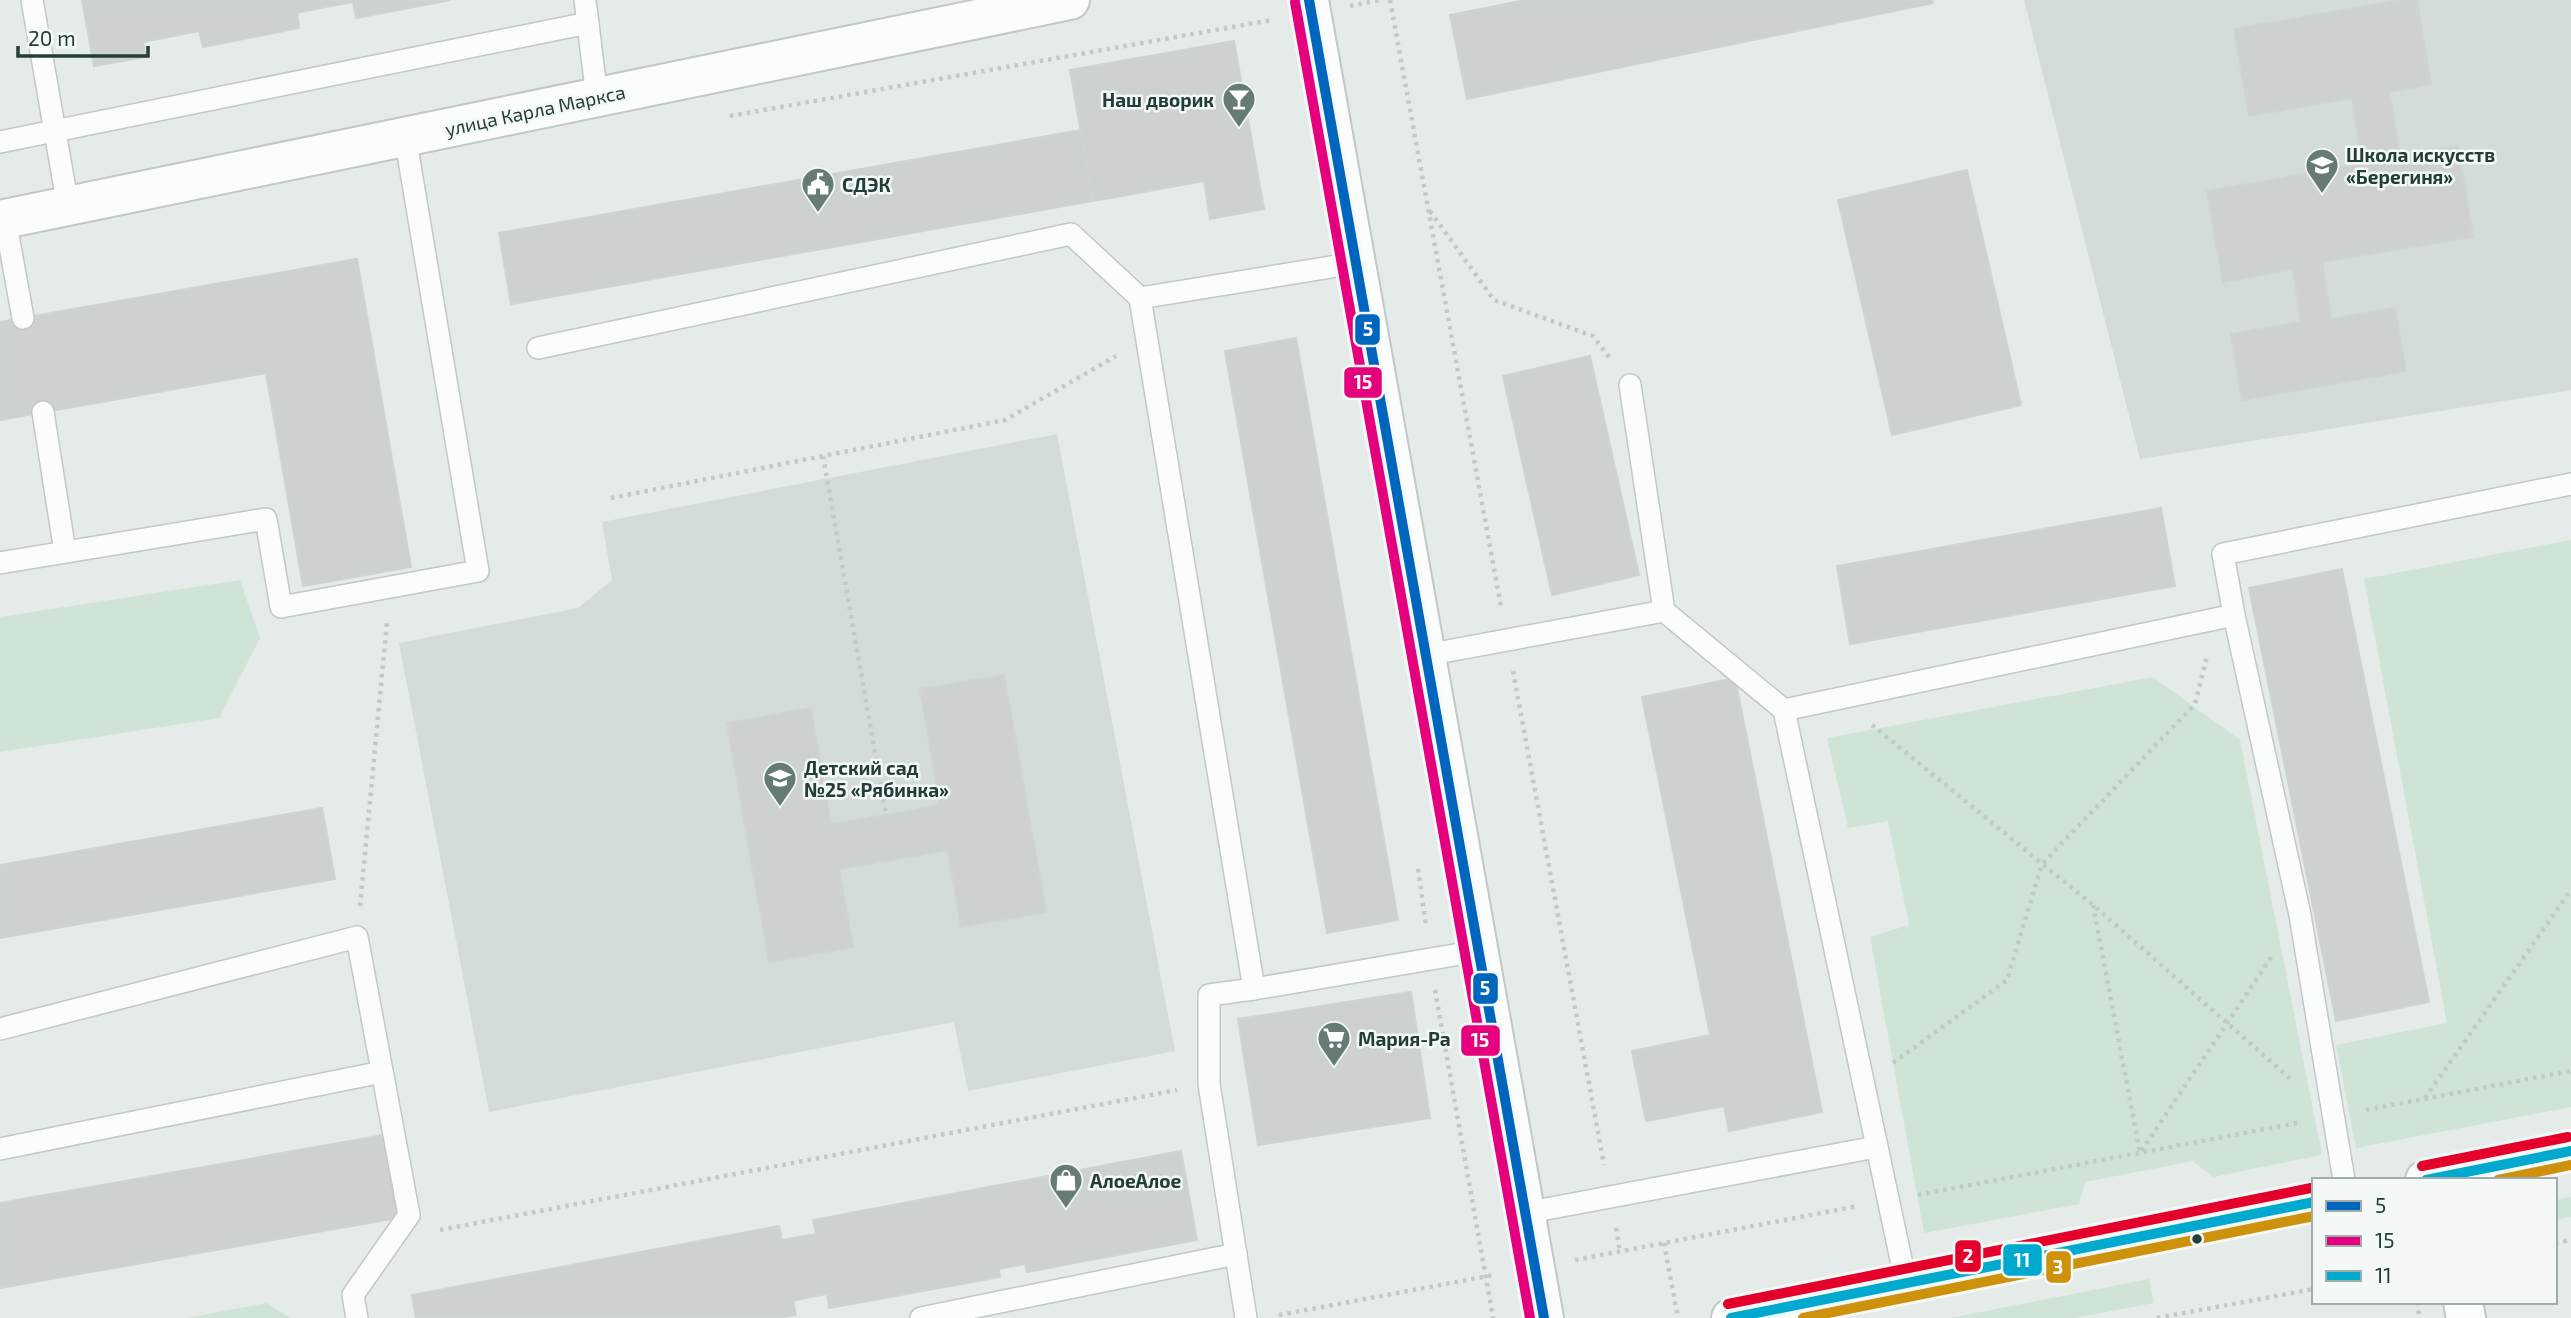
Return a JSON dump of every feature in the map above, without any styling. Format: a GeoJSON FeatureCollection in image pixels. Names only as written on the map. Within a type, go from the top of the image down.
{"type":"FeatureCollection","features":[{"type":"Feature","properties":{"kind":"street","name":"улица Карла Маркса"},"geometry":{"type":"LineString","coordinates":[[3,219],[597,97],[932,14],[1070,0]]}},
{"type":"Feature","properties":{"kind":"street"},"geometry":{"type":"LineString","coordinates":[[1310,6],[1544,1318]]}},
{"type":"Feature","properties":{"kind":"street"},"geometry":{"type":"LineString","coordinates":[[2440,1178],[2571,1151]]}},
{"type":"Feature","properties":{"kind":"street"},"geometry":{"type":"LineString","coordinates":[[1731,1318],[1803,1311],[1906,1283],[2312,1202]]}},
{"type":"Feature","properties":{"kind":"lane"},"geometry":{"type":"LineString","coordinates":[[32,0],[68,206]]}},
{"type":"Feature","properties":{"kind":"lane"},"geometry":{"type":"LineString","coordinates":[[585,0],[597,97]]}},
{"type":"Feature","properties":{"kind":"lane"},"geometry":{"type":"LineString","coordinates":[[0,142],[588,23]]}},
{"type":"Feature","properties":{"kind":"lane"},"geometry":{"type":"LineString","coordinates":[[0,563],[267,519],[281,607],[478,571],[405,136]]}},
{"type":"Feature","properties":{"kind":"lane"},"geometry":{"type":"LineString","coordinates":[[3,219],[23,318]]}},
{"type":"Feature","properties":{"kind":"lane"},"geometry":{"type":"LineString","coordinates":[[538,348],[1070,234],[1140,298],[1254,989]]}},
{"type":"Feature","properties":{"kind":"lane"},"geometry":{"type":"LineString","coordinates":[[1140,298],[1356,262]]}},
{"type":"Feature","properties":{"kind":"lane"},"geometry":{"type":"LineString","coordinates":[[1630,385],[1664,611],[1784,710],[1906,1283]]}},
{"type":"Feature","properties":{"kind":"lane"},"geometry":{"type":"LineString","coordinates":[[43,412],[65,552]]}},
{"type":"Feature","properties":{"kind":"lane"},"geometry":{"type":"LineString","coordinates":[[2344,1178],[2300,915],[2223,554],[2571,484]]}},
{"type":"Feature","properties":{"kind":"lane"},"geometry":{"type":"LineString","coordinates":[[1426,655],[1664,611]]}},
{"type":"Feature","properties":{"kind":"lane"},"geometry":{"type":"LineString","coordinates":[[1784,710],[2234,615]]}},
{"type":"Feature","properties":{"kind":"lane"},"geometry":{"type":"LineString","coordinates":[[0,1029],[357,937],[409,1215],[353,1295],[357,1318]]}},
{"type":"Feature","properties":{"kind":"lane"},"geometry":{"type":"LineString","coordinates":[[1246,1318],[1209,1084],[1209,995],[1478,951]]}},
{"type":"Feature","properties":{"kind":"lane"},"geometry":{"type":"LineString","coordinates":[[0,1149],[383,1072]]}},
{"type":"Feature","properties":{"kind":"lane"},"geometry":{"type":"LineString","coordinates":[[1525,1213],[1876,1147]]}},
{"type":"Feature","properties":{"kind":"lane"},"geometry":{"type":"LineString","coordinates":[[921,1318],[1236,1254]]}},
{"type":"Feature","properties":{"kind":"path"},"geometry":{"type":"LineString","coordinates":[[728,117],[1310,6],[1380,0]]}},
{"type":"Feature","properties":{"kind":"path"},"geometry":{"type":"LineString","coordinates":[[1428,207],[1494,300],[1593,336],[1630,385]]}},
{"type":"Feature","properties":{"kind":"path"},"geometry":{"type":"LineString","coordinates":[[611,498],[1005,420],[1147,338]]}},
{"type":"Feature","properties":{"kind":"path"},"geometry":{"type":"LineString","coordinates":[[823,456],[886,815]]}},
{"type":"Feature","properties":{"kind":"path"},"geometry":{"type":"LineString","coordinates":[[357,937],[390,586]]}},
{"type":"Feature","properties":{"kind":"path"},"geometry":{"type":"LineString","coordinates":[[1839,698],[2093,905],[2333,1116]]}},
{"type":"Feature","properties":{"kind":"path"},"geometry":{"type":"LineString","coordinates":[[1864,1084],[2007,980],[2042,864],[2195,704]]}},
{"type":"Feature","properties":{"kind":"path"},"geometry":{"type":"LineString","coordinates":[[2425,1099],[2571,890]]}},
{"type":"Feature","properties":{"kind":"path"},"geometry":{"type":"LineString","coordinates":[[2093,905],[2140,1153]]}},
{"type":"Feature","properties":{"kind":"path"},"geometry":{"type":"LineString","coordinates":[[2140,1153],[2300,915]]}},
{"type":"Feature","properties":{"kind":"path"},"geometry":{"type":"LineString","coordinates":[[1273,1316],[2571,1071]]}},
{"type":"Feature","properties":{"kind":"path"},"geometry":{"type":"LineString","coordinates":[[391,1239],[1209,1084]]}},
{"type":"Feature","properties":{"kind":"path"},"geometry":{"type":"LineString","coordinates":[[1664,1243],[1678,1318]]}},
{"type":"Feature","properties":{"kind":"path"},"geometry":{"type":"LineString","coordinates":[[2157,1318],[2312,1289]]}},
{"type":"Feature","properties":{"kind":"shaded area","name":"Школа искусств «Берегиня»"},"geometry":{"type":"Polygon","coordinates":[[[2024,0],[2571,0],[2571,390],[2140,459],[2024,0]]]}},
{"type":"Feature","properties":{"kind":"shaded area","name":"Детский сад №25 «Рябинка»"},"geometry":{"type":"Polygon","coordinates":[[[1057,434],[1175,1051],[968,1091],[954,1022],[489,1112],[399,643],[578,608],[612,580],[602,522],[1057,434]]]}},
{"type":"Feature","properties":{"kind":"green space"},"geometry":{"type":"Polygon","coordinates":[[[2571,540],[2571,1107],[2356,1148],[2336,1045],[2447,1023],[2364,579],[2571,540]]]}},
{"type":"Feature","properties":{"kind":"green space"},"geometry":{"type":"Polygon","coordinates":[[[240,580],[260,638],[219,718],[0,752],[0,617],[240,580]]]}},
{"type":"Feature","properties":{"kind":"green space"},"geometry":{"type":"Polygon","coordinates":[[[2153,677],[2240,740],[2322,1155],[2213,1177],[2193,1161],[2085,1182],[2079,1204],[1924,1233],[1870,937],[1909,925],[1888,821],[1848,828],[1827,738],[2153,677]]]}},
{"type":"Feature","properties":{"kind":"green space"},"geometry":{"type":"Polygon","coordinates":[[[2571,1197],[2571,1217],[2557,1220],[2557,1200],[2571,1197]]]}},
{"type":"Feature","properties":{"kind":"green space"},"geometry":{"type":"Polygon","coordinates":[[[2149,1279],[2154,1303],[2074,1318],[1950,1318],[2149,1279]]]}},
{"type":"Feature","properties":{"kind":"green space"},"geometry":{"type":"Polygon","coordinates":[[[267,1303],[290,1318],[187,1318],[267,1303]]]}},
{"type":"Feature","properties":{"kind":"building"},"geometry":{"type":"Polygon","coordinates":[[[82,0],[451,0],[356,18],[353,2],[325,7],[297,13],[299,28],[203,47],[199,31],[143,42],[146,57],[94,66],[82,0]]]}},
{"type":"Feature","properties":{"kind":"building"},"geometry":{"type":"Polygon","coordinates":[[[1525,0],[1932,0],[1933,3],[1467,99],[1450,15],[1525,0]]]}},
{"type":"Feature","properties":{"kind":"building"},"geometry":{"type":"Polygon","coordinates":[[[2401,0],[2417,0],[2431,84],[2389,92],[2400,156],[2458,146],[2473,237],[2322,262],[2331,319],[2395,308],[2406,371],[2242,400],[2231,334],[2301,322],[2293,269],[2223,282],[2207,191],[2363,164],[2352,98],[2249,116],[2234,29],[2401,0]]]}},
{"type":"Feature","properties":{"kind":"building"},"geometry":{"type":"Polygon","coordinates":[[[1234,41],[1264,209],[1210,219],[1204,181],[1093,201],[1070,70],[1234,41]]]}},
{"type":"Feature","properties":{"kind":"building"},"geometry":{"type":"Polygon","coordinates":[[[1081,130],[1093,201],[511,304],[499,233],[1081,130]]]}},
{"type":"Feature","properties":{"kind":"building"},"geometry":{"type":"Polygon","coordinates":[[[1967,170],[2021,405],[1892,435],[1838,200],[1967,170]]]}},
{"type":"Feature","properties":{"kind":"building"},"geometry":{"type":"Polygon","coordinates":[[[357,259],[411,567],[303,586],[266,373],[0,420],[0,322],[357,259]]]}},
{"type":"Feature","properties":{"kind":"building"},"geometry":{"type":"Polygon","coordinates":[[[1296,338],[1398,920],[1327,933],[1225,351],[1296,338]]]}},
{"type":"Feature","properties":{"kind":"building"},"geometry":{"type":"Polygon","coordinates":[[[1590,356],[1639,575],[1552,595],[1503,376],[1590,356]]]}},
{"type":"Feature","properties":{"kind":"building"},"geometry":{"type":"Polygon","coordinates":[[[2161,508],[2175,586],[1850,644],[1837,566],[2161,508]]]}},
{"type":"Feature","properties":{"kind":"building"},"geometry":{"type":"Polygon","coordinates":[[[2342,569],[2429,1002],[2336,1021],[2249,588],[2342,569]]]}},
{"type":"Feature","properties":{"kind":"building"},"geometry":{"type":"Polygon","coordinates":[[[1004,675],[1046,912],[961,927],[948,850],[839,869],[853,947],[769,962],[727,723],[811,708],[831,824],[886,815],[940,805],[920,689],[1004,675]]]}},
{"type":"Feature","properties":{"kind":"building"},"geometry":{"type":"Polygon","coordinates":[[[1735,678],[1822,1112],[1729,1131],[1724,1106],[1646,1121],[1632,1051],[1710,1035],[1642,697],[1735,678]]]}},
{"type":"Feature","properties":{"kind":"building"},"geometry":{"type":"Polygon","coordinates":[[[322,808],[335,879],[0,938],[0,865],[322,808]]]}},
{"type":"Feature","properties":{"kind":"building","name":"Мария-Ра"},"geometry":{"type":"Polygon","coordinates":[[[1411,992],[1430,1118],[1258,1145],[1238,1019],[1411,992]]]}},
{"type":"Feature","properties":{"kind":"building"},"geometry":{"type":"Polygon","coordinates":[[[384,1135],[398,1218],[0,1288],[0,1203],[384,1135]]]}},
{"type":"Feature","properties":{"kind":"building"},"geometry":{"type":"Polygon","coordinates":[[[1181,1151],[1197,1240],[1027,1272],[1025,1264],[999,1269],[1000,1277],[829,1308],[827,1294],[810,1297],[793,1301],[796,1315],[780,1318],[416,1318],[412,1295],[779,1226],[782,1240],[816,1234],[813,1220],[1181,1151]]]}},
{"type":"Feature","properties":{"kind":"transit line","name":"5"},"geometry":{"type":"LineString","coordinates":[[1309,0],[1544,1318]]}},
{"type":"Feature","properties":{"kind":"transit line","name":"15"},"geometry":{"type":"LineString","coordinates":[[1295,2],[1530,1318]]}},
{"type":"Feature","properties":{"kind":"transit line","name":"2"},"geometry":{"type":"LineString","coordinates":[[2422,1166],[2568,1137]]}},
{"type":"Feature","properties":{"kind":"transit line","name":"11"},"geometry":{"type":"LineString","coordinates":[[2436,1178],[2571,1151]]}},
{"type":"Feature","properties":{"kind":"transit line","name":"3"},"geometry":{"type":"LineString","coordinates":[[2508,1178],[2571,1165]]}},
{"type":"Feature","properties":{"kind":"transit line","name":"2"},"geometry":{"type":"LineString","coordinates":[[1728,1304],[2311,1188]]}},
{"type":"Feature","properties":{"kind":"transit line","name":"11"},"geometry":{"type":"LineString","coordinates":[[1731,1318],[2312,1202]]}},
{"type":"Feature","properties":{"kind":"transit line","name":"3"},"geometry":{"type":"LineString","coordinates":[[1803,1318],[2312,1216]]}},
{"type":"Feature","properties":{"kind":"place","name":"Наш дворик"},"geometry":{"type":"Point","coordinates":[1239,129]}},
{"type":"Feature","properties":{"kind":"place","name":"Школа искусств «Берегиня»"},"geometry":{"type":"Point","coordinates":[2322,195]}},
{"type":"Feature","properties":{"kind":"place","name":"СДЭК"},"geometry":{"type":"Point","coordinates":[818,214]}},
{"type":"Feature","properties":{"kind":"place","name":"Детский сад №25 «Рябинка»"},"geometry":{"type":"Point","coordinates":[780,808]}},
{"type":"Feature","properties":{"kind":"place","name":"Мария-Ра"},"geometry":{"type":"Point","coordinates":[1334,1068]}},
{"type":"Feature","properties":{"kind":"place","name":"АлоеАлое"},"geometry":{"type":"Point","coordinates":[1066,1210]}}]}
